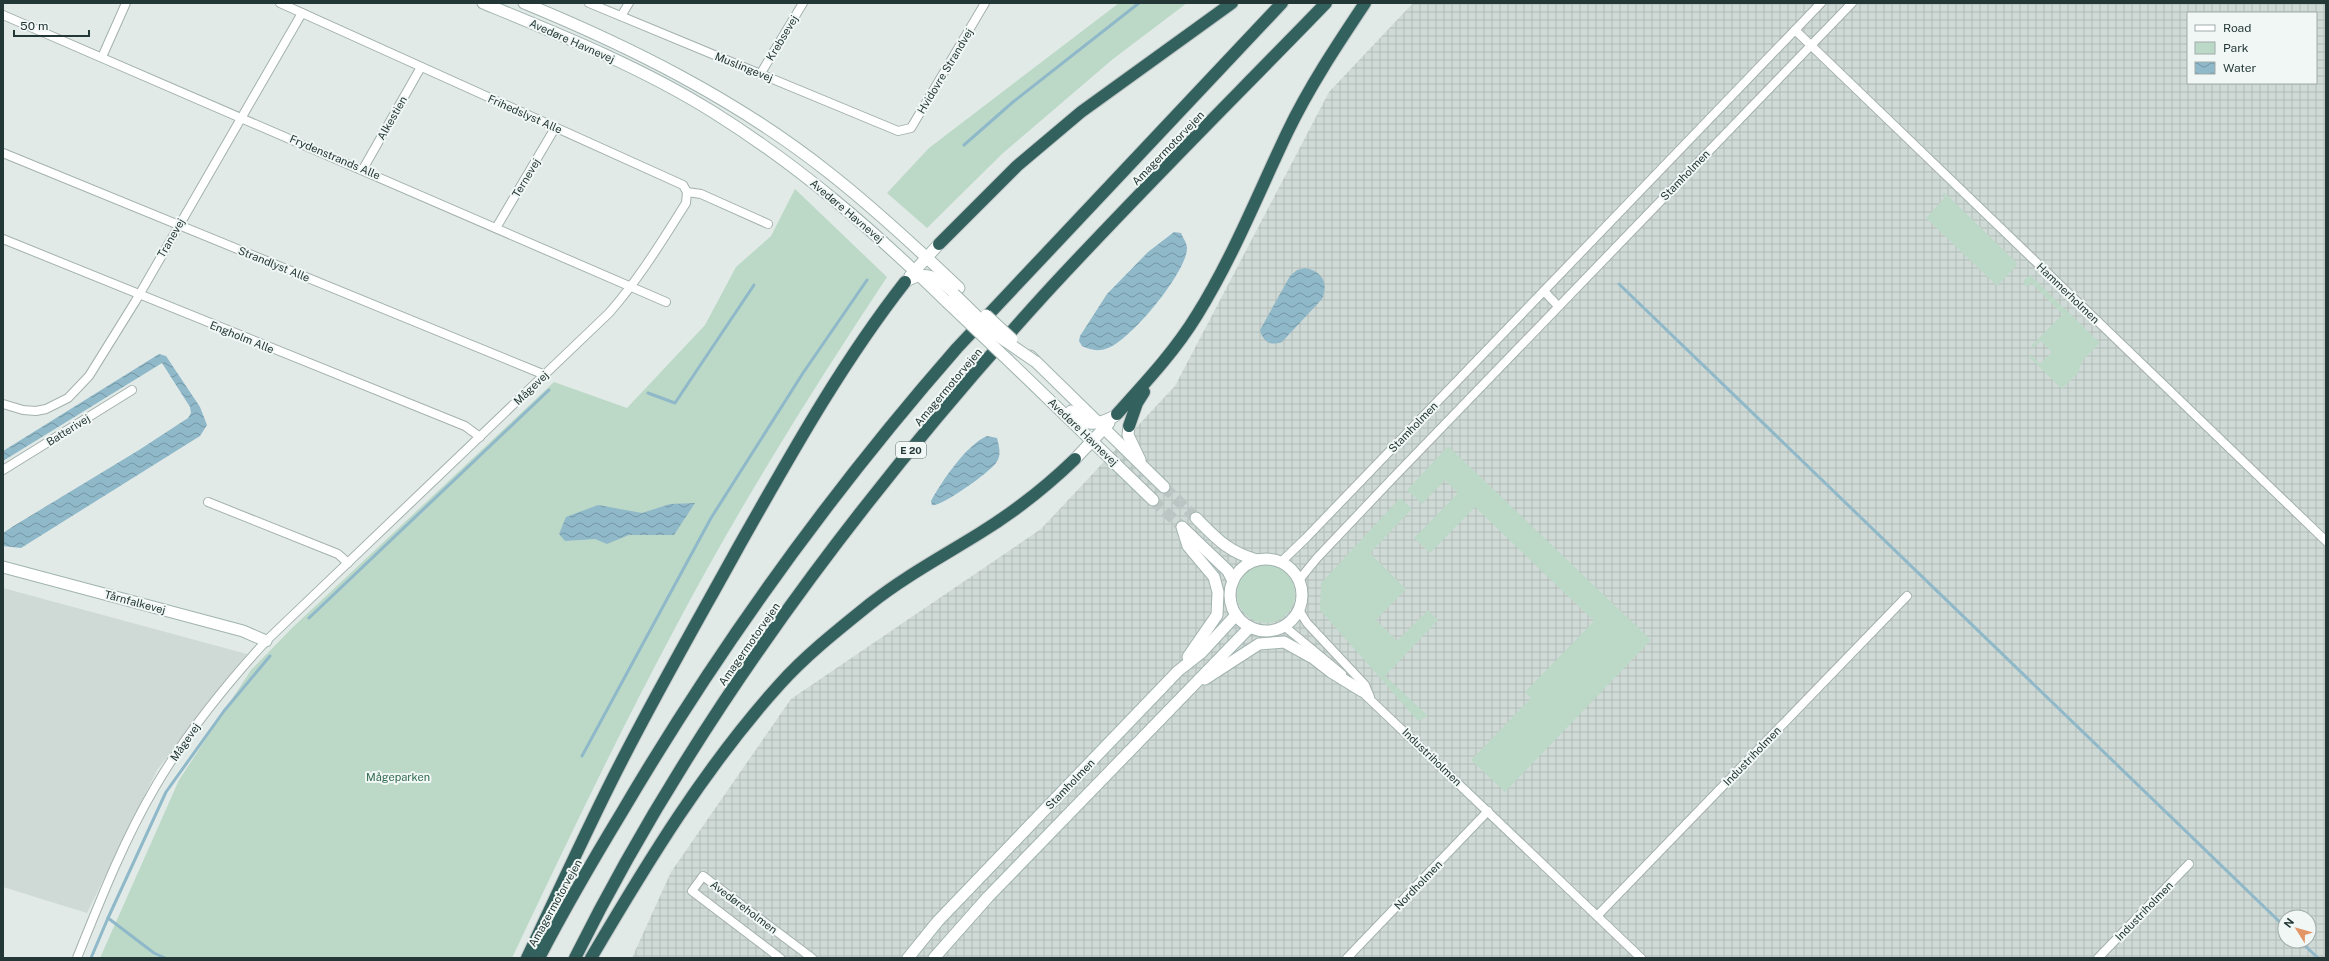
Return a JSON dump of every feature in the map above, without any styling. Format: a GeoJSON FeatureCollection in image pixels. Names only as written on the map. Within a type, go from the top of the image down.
{"type":"FeatureCollection","features":[{"type":"Feature","properties":{"kind":"highway"},"geometry":{"type":"LineString","coordinates":[[939,244],[1017,166],[1081,112],[1232,3]]}},
{"type":"Feature","properties":{"kind":"highway","name":"Amagermotorvejen"},"geometry":{"type":"LineString","coordinates":[[539,958],[561,914],[659,749],[766,588],[836,494],[909,403],[957,348],[1282,3]]}},
{"type":"Feature","properties":{"kind":"highway","name":"Amagermotorvejen"},"geometry":{"type":"LineString","coordinates":[[575,958],[592,925],[685,762],[789,609],[861,513],[981,366],[1046,293],[1326,3]]}},
{"type":"Feature","properties":{"kind":"highway"},"geometry":{"type":"LineString","coordinates":[[1129,426],[1137,403],[1160,366],[1197,316],[1238,242],[1288,132],[1323,66],[1365,3]]}},
{"type":"Feature","properties":{"kind":"highway"},"geometry":{"type":"LineString","coordinates":[[527,958],[611,781],[761,507],[832,387],[886,307],[905,282]]}},
{"type":"Feature","properties":{"kind":"highway"},"geometry":{"type":"LineString","coordinates":[[1116,415],[1160,366]]}},
{"type":"Feature","properties":{"kind":"highway"},"geometry":{"type":"LineString","coordinates":[[591,958],[632,888],[695,791],[745,724],[781,683],[871,604],[1029,499],[1075,459]]}},
{"type":"Feature","properties":{"kind":"street"},"geometry":{"type":"LineString","coordinates":[[102,57],[126,3]]}},
{"type":"Feature","properties":{"kind":"street","name":"Frihedslyst Alle"},"geometry":{"type":"LineString","coordinates":[[280,3],[683,185],[687,192],[701,194],[768,224]]}},
{"type":"Feature","properties":{"kind":"street","name":"Avedøre Havnevej"},"geometry":{"type":"LineString","coordinates":[[483,3],[619,62],[712,111],[815,183],[844,206],[917,273],[954,295],[1029,369],[1092,441],[1153,500]]}},
{"type":"Feature","properties":{"kind":"street","name":"Avedøre Havnevej"},"geometry":{"type":"LineString","coordinates":[[524,3],[626,48],[730,104],[827,171],[885,218],[927,258],[999,352],[1029,369],[1101,425],[1164,487]]}},
{"type":"Feature","properties":{"kind":"street","name":"Muslingevej"},"geometry":{"type":"LineString","coordinates":[[589,3],[898,131]]}},
{"type":"Feature","properties":{"kind":"street"},"geometry":{"type":"LineString","coordinates":[[622,16],[629,3]]}},
{"type":"Feature","properties":{"kind":"street","name":"Krebsevej"},"geometry":{"type":"LineString","coordinates":[[761,74],[803,3]]}},
{"type":"Feature","properties":{"kind":"street","name":"Hvidovre Strandvej"},"geometry":{"type":"LineString","coordinates":[[898,131],[911,128],[985,3]]}},
{"type":"Feature","properties":{"kind":"street","name":"Stamholmen"},"geometry":{"type":"LineString","coordinates":[[1281,562],[1306,538],[1821,3]]}},
{"type":"Feature","properties":{"kind":"street","name":"Stamholmen"},"geometry":{"type":"LineString","coordinates":[[1299,580],[1322,552],[1852,3]]}},
{"type":"Feature","properties":{"kind":"street","name":"Tranevej"},"geometry":{"type":"LineString","coordinates":[[3,404],[36,411],[57,405],[68,398],[89,376],[139,295],[178,225],[242,118],[302,13]]}},
{"type":"Feature","properties":{"kind":"street","name":"Frydenstrands Alle"},"geometry":{"type":"LineString","coordinates":[[3,15],[363,169],[666,302]]}},
{"type":"Feature","properties":{"kind":"street"},"geometry":{"type":"LineString","coordinates":[[1795,30],[1811,45]]}},
{"type":"Feature","properties":{"kind":"street","name":"Hammerholmen"},"geometry":{"type":"LineString","coordinates":[[1811,45],[2326,541]]}},
{"type":"Feature","properties":{"kind":"street","name":"Alkestien"},"geometry":{"type":"LineString","coordinates":[[363,169],[421,67]]}},
{"type":"Feature","properties":{"kind":"street","name":"Ternevej"},"geometry":{"type":"LineString","coordinates":[[496,228],[555,128]]}},
{"type":"Feature","properties":{"kind":"street","name":"Strandlyst Alle"},"geometry":{"type":"LineString","coordinates":[[3,153],[545,375]]}},
{"type":"Feature","properties":{"kind":"street","name":"Mågevej"},"geometry":{"type":"LineString","coordinates":[[77,958],[129,837],[154,789],[185,740],[222,691],[266,641],[609,313],[631,287],[686,203],[687,192]]}},
{"type":"Feature","properties":{"kind":"street","name":"Engholm Alle"},"geometry":{"type":"LineString","coordinates":[[3,239],[465,426],[480,437]]}},
{"type":"Feature","properties":{"kind":"street"},"geometry":{"type":"LineString","coordinates":[[905,282],[917,273],[939,244]]}},
{"type":"Feature","properties":{"kind":"street"},"geometry":{"type":"LineString","coordinates":[[1544,291],[1558,306]]}},
{"type":"Feature","properties":{"kind":"street","name":"Batterivej"},"geometry":{"type":"LineString","coordinates":[[3,470],[132,390]]}},
{"type":"Feature","properties":{"kind":"street"},"geometry":{"type":"LineString","coordinates":[[1075,459],[1092,441],[1101,425],[1116,415]]}},
{"type":"Feature","properties":{"kind":"street"},"geometry":{"type":"LineString","coordinates":[[1129,426],[1128,435],[1143,466]]}},
{"type":"Feature","properties":{"kind":"street"},"geometry":{"type":"LineString","coordinates":[[208,502],[338,554],[348,563]]}},
{"type":"Feature","properties":{"kind":"street"},"geometry":{"type":"LineString","coordinates":[[1178,671],[1211,627],[1217,615],[1218,592],[1214,576],[1188,546],[1182,527],[1228,571],[1233,581],[1231,602],[1236,615],[1250,627],[1264,631],[1284,626],[1293,620],[1299,610],[1302,598],[1299,580],[1292,569],[1281,562],[1269,559],[1257,560],[1239,555],[1226,547],[1196,518]]}},
{"type":"Feature","properties":{"kind":"street"},"geometry":{"type":"LineString","coordinates":[[1233,581],[1246,566],[1257,560]]}},
{"type":"Feature","properties":{"kind":"street","name":"Tårnfalkevej"},"geometry":{"type":"LineString","coordinates":[[3,567],[243,631],[266,641]]}},
{"type":"Feature","properties":{"kind":"street","name":"Industriholmen"},"geometry":{"type":"LineString","coordinates":[[1597,916],[1907,596]]}},
{"type":"Feature","properties":{"kind":"street","name":"Industriholmen"},"geometry":{"type":"LineString","coordinates":[[1299,610],[1307,622],[1365,684],[1366,694]]}},
{"type":"Feature","properties":{"kind":"street","name":"Stamholmen"},"geometry":{"type":"LineString","coordinates":[[908,958],[938,921],[1178,671],[1201,653],[1236,615]]}},
{"type":"Feature","properties":{"kind":"street","name":"Industriholmen"},"geometry":{"type":"LineString","coordinates":[[1284,626],[1366,694],[1641,958]]}},
{"type":"Feature","properties":{"kind":"street","name":"Stamholmen"},"geometry":{"type":"LineString","coordinates":[[934,958],[994,891],[1250,627]]}},
{"type":"Feature","properties":{"kind":"street"},"geometry":{"type":"LineString","coordinates":[[1191,688],[1253,646],[1259,644],[1284,642],[1313,658],[1331,672],[1366,694]]}},
{"type":"Feature","properties":{"kind":"street","name":"Nordholmen"},"geometry":{"type":"LineString","coordinates":[[1347,958],[1488,811]]}},
{"type":"Feature","properties":{"kind":"street","name":"Industriholmen"},"geometry":{"type":"LineString","coordinates":[[2098,958],[2189,864]]}},
{"type":"Feature","properties":{"kind":"street","name":"Avedøreholmen"},"geometry":{"type":"LineString","coordinates":[[780,958],[692,891],[702,876],[812,958]]}},
{"type":"Feature","properties":{"kind":"shaded area"},"geometry":{"type":"Polygon","coordinates":[[[1413,3],[2326,3],[2326,958],[632,958],[671,872],[791,699],[1041,529],[1175,386],[1329,92],[1413,3]]]}},
{"type":"Feature","properties":{"kind":"shaded area"},"geometry":{"type":"Polygon","coordinates":[[[3,588],[247,654],[157,770],[87,913],[3,887],[3,588]]]}},
{"type":"Feature","properties":{"kind":"green space"},"geometry":{"type":"Polygon","coordinates":[[[1119,3],[1187,3],[1113,59],[1002,154],[927,228],[887,193],[929,148],[1119,3]]]}},
{"type":"Feature","properties":{"kind":"green space","name":"Mågeparken"},"geometry":{"type":"Polygon","coordinates":[[[795,189],[887,277],[830,364],[749,496],[697,586],[611,753],[512,958],[100,958],[179,780],[251,670],[292,628],[554,382],[627,408],[705,325],[736,267],[771,236],[795,189]]]}},
{"type":"Feature","properties":{"kind":"green space"},"geometry":{"type":"Polygon","coordinates":[[[1945,193],[2018,264],[1997,286],[1926,218],[1945,197],[1943,194],[1945,193]]]}},
{"type":"Feature","properties":{"kind":"green space"},"geometry":{"type":"Polygon","coordinates":[[[2030,275],[2100,343],[2082,361],[2078,373],[2062,389],[2028,356],[2032,356],[2040,364],[2052,352],[2041,341],[2033,348],[2031,346],[2063,314],[2031,283],[2026,287],[2023,281],[2030,275]]]}},
{"type":"Feature","properties":{"kind":"green space"},"geometry":{"type":"Polygon","coordinates":[[[1448,446],[1651,640],[1505,792],[1471,760],[1531,698],[1525,692],[1594,621],[1475,507],[1430,553],[1414,538],[1458,493],[1445,480],[1422,504],[1407,490],[1448,446]]]}},
{"type":"Feature","properties":{"kind":"green space"},"geometry":{"type":"Polygon","coordinates":[[[1400,498],[1412,509],[1370,553],[1406,589],[1376,620],[1397,641],[1428,610],[1438,620],[1385,676],[1428,716],[1418,721],[1320,610],[1321,583],[1400,498]]]}},
{"type":"Feature","properties":{"kind":"green space"},"geometry":{"type":"Polygon","coordinates":[[[1260,565],[1272,565],[1287,573],[1295,588],[1295,600],[1287,615],[1272,623],[1260,623],[1245,615],[1237,600],[1237,588],[1245,573],[1260,565]]]}},
{"type":"Feature","properties":{"kind":"water"},"geometry":{"type":"Polygon","coordinates":[[[1174,232],[1181,233],[1186,242],[1187,248],[1185,259],[1178,273],[1156,304],[1130,332],[1108,348],[1098,350],[1082,346],[1079,341],[1080,336],[1107,294],[1148,252],[1174,232]]]}},
{"type":"Feature","properties":{"kind":"water"},"geometry":{"type":"Polygon","coordinates":[[[1305,268],[1320,275],[1325,288],[1322,299],[1282,342],[1274,344],[1268,342],[1263,338],[1260,330],[1290,276],[1297,270],[1305,268]]]}},
{"type":"Feature","properties":{"kind":"water"},"geometry":{"type":"Polygon","coordinates":[[[159,354],[166,356],[200,407],[207,425],[200,436],[21,548],[3,546],[3,533],[139,450],[188,418],[191,413],[190,407],[162,363],[3,461],[3,451],[159,354]]]}},
{"type":"Feature","properties":{"kind":"water"},"geometry":{"type":"Polygon","coordinates":[[[987,436],[997,438],[999,454],[996,463],[985,474],[965,488],[945,501],[932,505],[931,501],[955,464],[971,447],[987,436]]]}},
{"type":"Feature","properties":{"kind":"water"},"geometry":{"type":"Polygon","coordinates":[[[695,503],[674,535],[629,535],[607,544],[595,539],[565,541],[559,534],[566,517],[598,505],[642,513],[670,504],[695,503]]]}},
{"type":"Feature","properties":{"kind":"waterway"},"geometry":{"type":"LineString","coordinates":[[964,145],[1013,102],[1139,3]]}},
{"type":"Feature","properties":{"kind":"waterway"},"geometry":{"type":"LineString","coordinates":[[582,756],[711,518],[803,373],[867,280]]}},
{"type":"Feature","properties":{"kind":"waterway"},"geometry":{"type":"LineString","coordinates":[[1619,284],[2277,919]]}},
{"type":"Feature","properties":{"kind":"waterway"},"geometry":{"type":"LineString","coordinates":[[648,393],[675,403],[754,285]]}},
{"type":"Feature","properties":{"kind":"waterway"},"geometry":{"type":"LineString","coordinates":[[309,618],[549,390]]}},
{"type":"Feature","properties":{"kind":"waterway"},"geometry":{"type":"LineString","coordinates":[[165,958],[154,953],[108,918],[166,792],[224,711],[270,656]]}},
{"type":"Feature","properties":{"kind":"waterway"},"geometry":{"type":"LineString","coordinates":[[91,958],[108,918]]}},
{"type":"Feature","properties":{"kind":"waterway"},"geometry":{"type":"LineString","coordinates":[[2308,949],[2318,958]]}},
{"type":"Feature","properties":{"kind":"tunnel"},"geometry":{"type":"LineString","coordinates":[[1164,487],[1196,518]]}},
{"type":"Feature","properties":{"kind":"tunnel"},"geometry":{"type":"LineString","coordinates":[[1153,500],[1182,527]]}}]}
